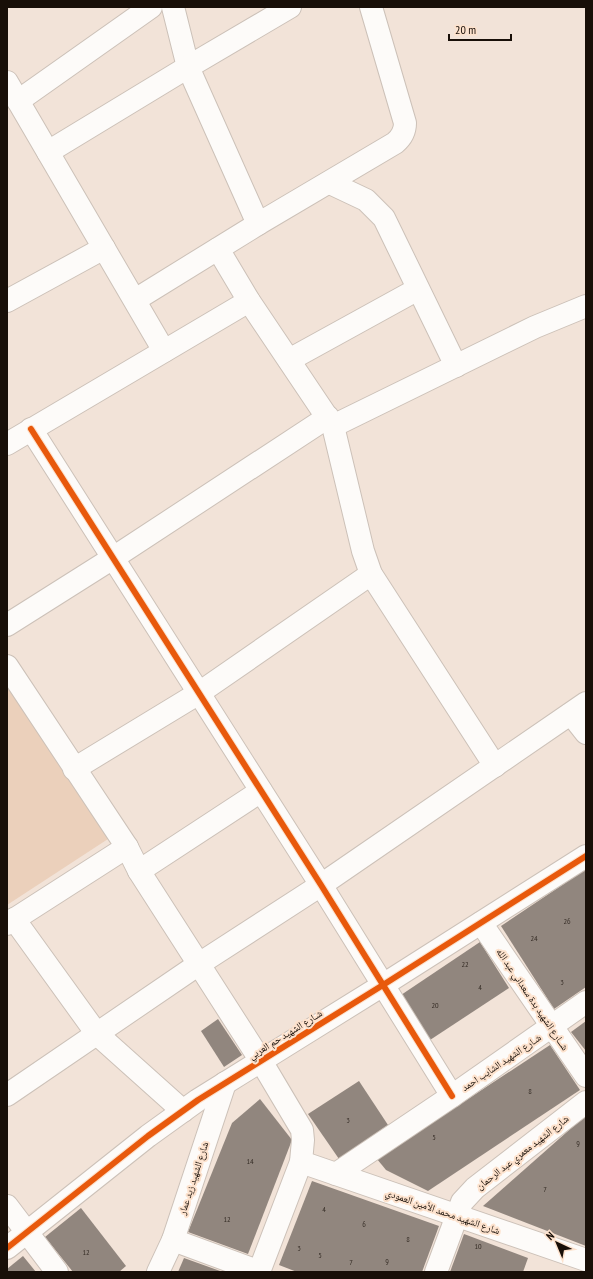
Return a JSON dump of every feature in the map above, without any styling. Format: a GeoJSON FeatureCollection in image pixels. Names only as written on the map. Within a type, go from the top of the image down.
{"type":"FeatureCollection","features":[{"type":"Feature","properties":{"kind":"street"},"geometry":{"type":"LineString","coordinates":[[18,102],[151,7]]}},
{"type":"Feature","properties":{"kind":"street"},"geometry":{"type":"LineString","coordinates":[[173,7],[188,67],[258,224]]}},
{"type":"Feature","properties":{"kind":"street"},"geometry":{"type":"LineString","coordinates":[[48,152],[290,7]]}},
{"type":"Feature","properties":{"kind":"street"},"geometry":{"type":"LineString","coordinates":[[135,300],[258,224],[330,183],[395,143],[405,129],[405,123],[371,7]]}},
{"type":"Feature","properties":{"kind":"street"},"geometry":{"type":"LineString","coordinates":[[7,82],[164,351]]}},
{"type":"Feature","properties":{"kind":"street"},"geometry":{"type":"LineString","coordinates":[[330,183],[366,200],[384,218],[456,366]]}},
{"type":"Feature","properties":{"kind":"street"},"geometry":{"type":"LineString","coordinates":[[7,301],[104,248]]}},
{"type":"Feature","properties":{"kind":"street"},"geometry":{"type":"LineString","coordinates":[[218,250],[249,301],[331,422],[363,551],[372,574],[496,766]]}},
{"type":"Feature","properties":{"kind":"street"},"geometry":{"type":"LineString","coordinates":[[289,360],[418,289]]}},
{"type":"Feature","properties":{"kind":"street"},"geometry":{"type":"LineString","coordinates":[[7,444],[249,301]]}},
{"type":"Feature","properties":{"kind":"street"},"geometry":{"type":"LineString","coordinates":[[7,625],[331,422],[456,366],[535,327],[586,306]]}},
{"type":"Feature","properties":{"kind":"street"},"geometry":{"type":"LineString","coordinates":[[31,429],[321,885],[452,1096]]}},
{"type":"Feature","properties":{"kind":"street"},"geometry":{"type":"LineString","coordinates":[[74,769],[199,693],[372,574]]}},
{"type":"Feature","properties":{"kind":"street"},"geometry":{"type":"LineString","coordinates":[[7,666],[74,769],[127,846],[139,871],[261,1060],[302,1130],[304,1140],[301,1162],[260,1272],[173,1240]]}},
{"type":"Feature","properties":{"kind":"street"},"geometry":{"type":"LineString","coordinates":[[7,1095],[199,964],[321,885],[496,766],[578,708],[586,733]]}},
{"type":"Feature","properties":{"kind":"street"},"geometry":{"type":"LineString","coordinates":[[139,871],[261,791]]}},
{"type":"Feature","properties":{"kind":"street"},"geometry":{"type":"LineString","coordinates":[[127,846],[10,921],[96,1034],[182,1111]]}},
{"type":"Feature","properties":{"kind":"street","name":"شـارع الشهيد حم العربي"},"geometry":{"type":"LineString","coordinates":[[7,1248],[148,1136],[182,1111],[586,856]]}},
{"type":"Feature","properties":{"kind":"street","name":"شــارع الشهيد بدة سعداني عبد الله"},"geometry":{"type":"LineString","coordinates":[[481,923],[586,1076]]}},
{"type":"Feature","properties":{"kind":"street","name":"شـارع الشهيد الشايب احمد"},"geometry":{"type":"LineString","coordinates":[[336,1174],[452,1096],[586,1002]]}},
{"type":"Feature","properties":{"kind":"street","name":"شارع الشهيد زيد عمار"},"geometry":{"type":"LineString","coordinates":[[158,1272],[173,1240],[225,1083]]}},
{"type":"Feature","properties":{"kind":"street","name":"شارع الشهيد معمري عبد الرحمان"},"geometry":{"type":"LineString","coordinates":[[436,1272],[462,1202],[475,1188],[586,1102]]}},
{"type":"Feature","properties":{"kind":"street","name":"شارع الشهيد محمد الأمين العمودي"},"geometry":{"type":"LineString","coordinates":[[301,1162],[586,1260]]}},
{"type":"Feature","properties":{"kind":"street"},"geometry":{"type":"LineString","coordinates":[[7,1206],[57,1272]]}},
{"type":"Feature","properties":{"kind":"shaded area"},"geometry":{"type":"Polygon","coordinates":[[[7,682],[108,839],[7,905],[7,682]]]}},
{"type":"Feature","properties":{"kind":"building"},"geometry":{"type":"Polygon","coordinates":[[[586,869],[586,987],[554,1009],[501,926],[586,869]]]}},
{"type":"Feature","properties":{"kind":"building"},"geometry":{"type":"Polygon","coordinates":[[[480,942],[509,988],[430,1040],[401,995],[480,942]]]}},
{"type":"Feature","properties":{"kind":"building"},"geometry":{"type":"Polygon","coordinates":[[[218,1019],[242,1055],[224,1067],[201,1031],[218,1019]]]}},
{"type":"Feature","properties":{"kind":"building"},"geometry":{"type":"Polygon","coordinates":[[[586,1021],[586,1051],[571,1032],[586,1021]]]}},
{"type":"Feature","properties":{"kind":"building"},"geometry":{"type":"Polygon","coordinates":[[[550,1045],[580,1090],[428,1191],[386,1170],[377,1159],[550,1045]]]}},
{"type":"Feature","properties":{"kind":"building"},"geometry":{"type":"Polygon","coordinates":[[[359,1081],[388,1125],[339,1159],[308,1114],[359,1081]]]}},
{"type":"Feature","properties":{"kind":"building"},"geometry":{"type":"Polygon","coordinates":[[[260,1099],[292,1140],[248,1254],[188,1232],[232,1123],[260,1099]]]}},
{"type":"Feature","properties":{"kind":"building"},"geometry":{"type":"Polygon","coordinates":[[[585,1116],[586,1246],[483,1206],[585,1116]]]}},
{"type":"Feature","properties":{"kind":"building"},"geometry":{"type":"Polygon","coordinates":[[[312,1181],[439,1226],[422,1272],[297,1272],[279,1265],[312,1181]]]}},
{"type":"Feature","properties":{"kind":"building"},"geometry":{"type":"Polygon","coordinates":[[[81,1208],[126,1266],[119,1272],[73,1272],[45,1237],[81,1208]]]}},
{"type":"Feature","properties":{"kind":"building"},"geometry":{"type":"Polygon","coordinates":[[[464,1234],[528,1258],[523,1272],[450,1272],[464,1234]]]}},
{"type":"Feature","properties":{"kind":"building"},"geometry":{"type":"Polygon","coordinates":[[[23,1256],[36,1272],[7,1272],[7,1269],[23,1256]]]}},
{"type":"Feature","properties":{"kind":"building"},"geometry":{"type":"Polygon","coordinates":[[[184,1258],[223,1272],[178,1272],[184,1258]]]}},
{"type":"Feature","properties":{"kind":"cycle path"},"geometry":{"type":"LineString","coordinates":[[31,429],[321,885],[452,1096]]}},
{"type":"Feature","properties":{"kind":"cycle path"},"geometry":{"type":"LineString","coordinates":[[7,1248],[148,1136],[198,1100],[586,856]]}}]}
